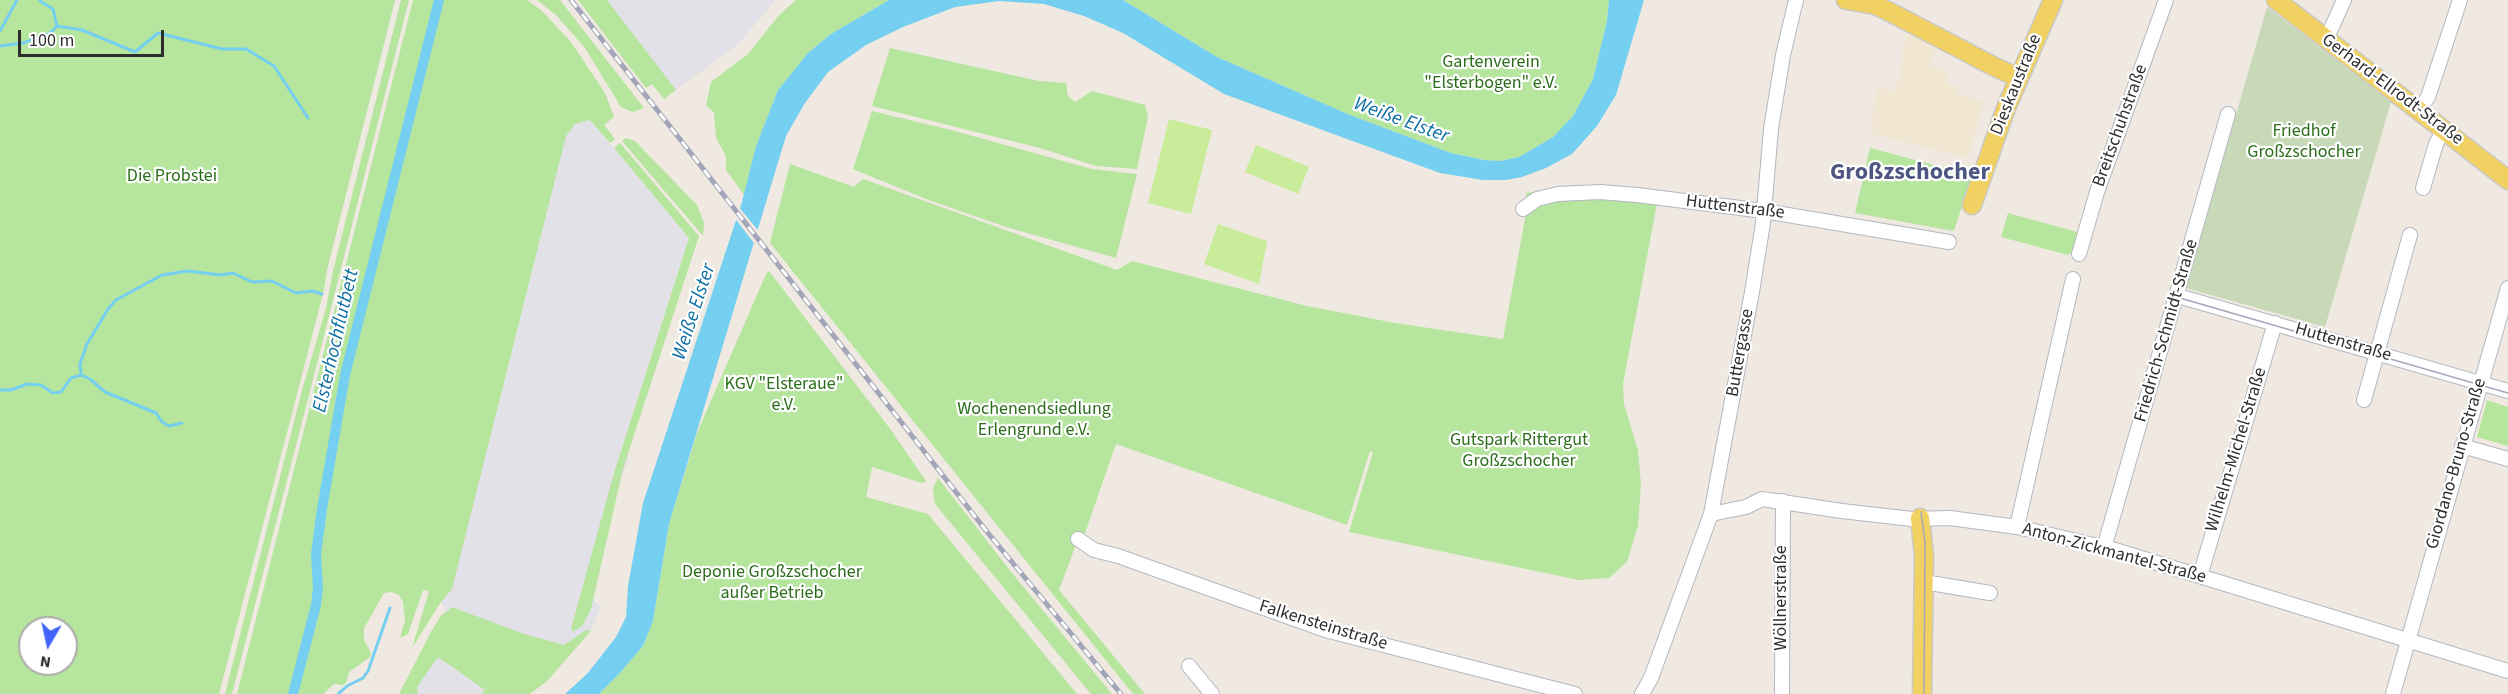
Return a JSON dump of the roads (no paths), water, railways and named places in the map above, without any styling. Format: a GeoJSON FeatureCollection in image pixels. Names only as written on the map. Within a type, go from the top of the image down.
{"type":"FeatureCollection","features":[{"type":"Feature","properties":{"kind":"main road"},"geometry":{"type":"LineString","coordinates":[[1846,0],[1875,5],[2019,78]]}},
{"type":"Feature","properties":{"kind":"main road","name":"Dieskaustraße"},"geometry":{"type":"LineString","coordinates":[[1972,205],[2019,78],[2053,0]]}},
{"type":"Feature","properties":{"kind":"main road","name":"Gerhard-Ellrodt-Straße"},"geometry":{"type":"LineString","coordinates":[[2276,0],[2508,180]]}},
{"type":"Feature","properties":{"kind":"main road"},"geometry":{"type":"LineString","coordinates":[[1920,518],[1924,542],[1922,694]]}},
{"type":"Feature","properties":{"kind":"street","name":"Buttergasse"},"geometry":{"type":"LineString","coordinates":[[1642,694],[1651,678],[1711,514],[1750,304],[1764,211],[1771,129],[1783,55],[1796,0]]}},
{"type":"Feature","properties":{"kind":"street","name":"Breitschuhstraße"},"geometry":{"type":"LineString","coordinates":[[2079,254],[2110,154],[2166,0]]}},
{"type":"Feature","properties":{"kind":"street"},"geometry":{"type":"LineString","coordinates":[[2326,40],[2344,0]]}},
{"type":"Feature","properties":{"kind":"street"},"geometry":{"type":"LineString","coordinates":[[2419,110],[2428,97],[2460,0]]}},
{"type":"Feature","properties":{"kind":"street","name":"Friedrich-Schmidt-Straße"},"geometry":{"type":"LineString","coordinates":[[2104,548],[2178,296],[2228,114]]}},
{"type":"Feature","properties":{"kind":"street"},"geometry":{"type":"LineString","coordinates":[[2423,188],[2436,144],[2444,129]]}},
{"type":"Feature","properties":{"kind":"street","name":"Huttenstraße"},"geometry":{"type":"LineString","coordinates":[[1523,209],[1537,199],[1558,194],[1600,192],[1764,211],[1949,242]]}},
{"type":"Feature","properties":{"kind":"street"},"geometry":{"type":"LineString","coordinates":[[2364,400],[2410,235]]}},
{"type":"Feature","properties":{"kind":"street"},"geometry":{"type":"LineString","coordinates":[[2017,527],[2073,279]]}},
{"type":"Feature","properties":{"kind":"street","name":"Giordano-Bruno-Straße"},"geometry":{"type":"LineString","coordinates":[[2394,694],[2508,288]]}},
{"type":"Feature","properties":{"kind":"street","name":"Huttenstraße"},"geometry":{"type":"LineString","coordinates":[[2178,296],[2508,391]]}},
{"type":"Feature","properties":{"kind":"street","name":"Wilhelm-Michel-Straße"},"geometry":{"type":"LineString","coordinates":[[2200,576],[2275,323]]}},
{"type":"Feature","properties":{"kind":"street"},"geometry":{"type":"LineString","coordinates":[[2462,446],[2508,459]]}},
{"type":"Feature","properties":{"kind":"street","name":"Anton-Zickmantel-Straße"},"geometry":{"type":"LineString","coordinates":[[1711,514],[1746,507],[1762,499],[1842,511],[1950,519],[2017,527],[2104,548],[2200,576],[2508,671]]}},
{"type":"Feature","properties":{"kind":"street","name":"Wöllnerstraße"},"geometry":{"type":"LineString","coordinates":[[1782,694],[1783,501]]}},
{"type":"Feature","properties":{"kind":"street","name":"Falkensteinstraße"},"geometry":{"type":"LineString","coordinates":[[1078,539],[1094,550],[1325,630],[1575,694]]}},
{"type":"Feature","properties":{"kind":"street"},"geometry":{"type":"LineString","coordinates":[[1924,582],[1990,593]]}},
{"type":"Feature","properties":{"kind":"street"},"geometry":{"type":"LineString","coordinates":[[1189,666],[1212,694]]}},
{"type":"Feature","properties":{"kind":"water"},"geometry":{"type":"Polygon","coordinates":[[[889,0],[1123,0],[1217,57],[1350,115],[1451,153],[1500,161],[1519,157],[1553,137],[1573,116],[1593,79],[1607,21],[1609,0],[1644,0],[1616,95],[1597,126],[1572,154],[1546,168],[1506,180],[1483,180],[1440,173],[1224,94],[1123,33],[1084,16],[1044,4],[999,1],[955,7],[903,27],[866,45],[828,72],[805,103],[786,136],[669,524],[653,621],[643,646],[599,694],[565,694],[588,673],[616,637],[626,617],[628,586],[643,503],[742,202],[756,146],[778,90],[808,53],[831,34],[889,0]]]}},
{"type":"Feature","properties":{"kind":"waterway"},"geometry":{"type":"LineString","coordinates":[[0,31],[17,0]]}},
{"type":"Feature","properties":{"kind":"waterway","name":"Elsterhochflutbett"},"geometry":{"type":"LineString","coordinates":[[293,694],[316,605],[318,588],[316,554],[345,375],[439,0]]}},
{"type":"Feature","properties":{"kind":"waterway"},"geometry":{"type":"LineString","coordinates":[[0,46],[23,43],[49,34],[57,26],[53,9],[40,1]]}},
{"type":"Feature","properties":{"kind":"waterway"},"geometry":{"type":"LineString","coordinates":[[57,26],[82,30],[135,52],[158,33],[222,49],[246,49],[274,66],[308,118]]}},
{"type":"Feature","properties":{"kind":"waterway"},"geometry":{"type":"LineString","coordinates":[[81,375],[80,364],[87,344],[108,309],[116,300],[162,275],[188,271],[221,275],[233,273],[252,282],[272,281],[296,293],[312,291],[322,294]]}},
{"type":"Feature","properties":{"kind":"waterway"},"geometry":{"type":"LineString","coordinates":[[345,301],[350,302]]}},
{"type":"Feature","properties":{"kind":"waterway"},"geometry":{"type":"LineString","coordinates":[[0,390],[11,390],[27,384],[41,385],[53,393],[61,392],[71,378],[81,375],[90,379],[105,392],[156,413],[162,422],[169,426],[182,423]]}},
{"type":"Feature","properties":{"kind":"waterway"},"geometry":{"type":"LineString","coordinates":[[338,694],[347,686],[363,678],[368,671],[390,608]]}},
{"type":"Feature","properties":{"kind":"tram line"},"geometry":{"type":"LineString","coordinates":[[2173,296],[2508,393]]}},
{"type":"Feature","properties":{"kind":"tram line"},"geometry":{"type":"LineString","coordinates":[[1921,512],[1925,542],[1924,694]]}},
{"type":"Feature","properties":{"kind":"railway"},"geometry":{"type":"LineString","coordinates":[[571,0],[988,533],[1121,694]]}},
{"type":"Feature","properties":{"kind":"district","name":"Großzschocher"},"geometry":{"type":"Point","coordinates":[1910,174]}},
{"type":"Feature","properties":{"kind":"park label","name":"Gartenverein \"Elsterbogen\" e.V."},"geometry":{"type":"Point","coordinates":[1491,73]}},
{"type":"Feature","properties":{"kind":"park label","name":"Friedhof Großzschocher"},"geometry":{"type":"Point","coordinates":[2304,142]}},
{"type":"Feature","properties":{"kind":"park label","name":"Die Probstei"},"geometry":{"type":"Point","coordinates":[172,177]}},
{"type":"Feature","properties":{"kind":"park label","name":"KGV \"Elsteraue\" e.V."},"geometry":{"type":"Point","coordinates":[784,395]}},
{"type":"Feature","properties":{"kind":"park label","name":"Wochenendsiedlung Erlengrund e.V."},"geometry":{"type":"Point","coordinates":[1034,420]}},
{"type":"Feature","properties":{"kind":"park label","name":"Gutspark Rittergut Großzschocher"},"geometry":{"type":"Point","coordinates":[1519,451]}},
{"type":"Feature","properties":{"kind":"park label","name":"Deponie Großzschocher außer Betrieb"},"geometry":{"type":"Point","coordinates":[772,583]}},
{"type":"Feature","properties":{"kind":"water label","name":"Weiße Elster"},"geometry":{"type":"Point","coordinates":[1401,121]}},
{"type":"Feature","properties":{"kind":"water label","name":"Weiße Elster"},"geometry":{"type":"Point","coordinates":[695,312]}}]}
